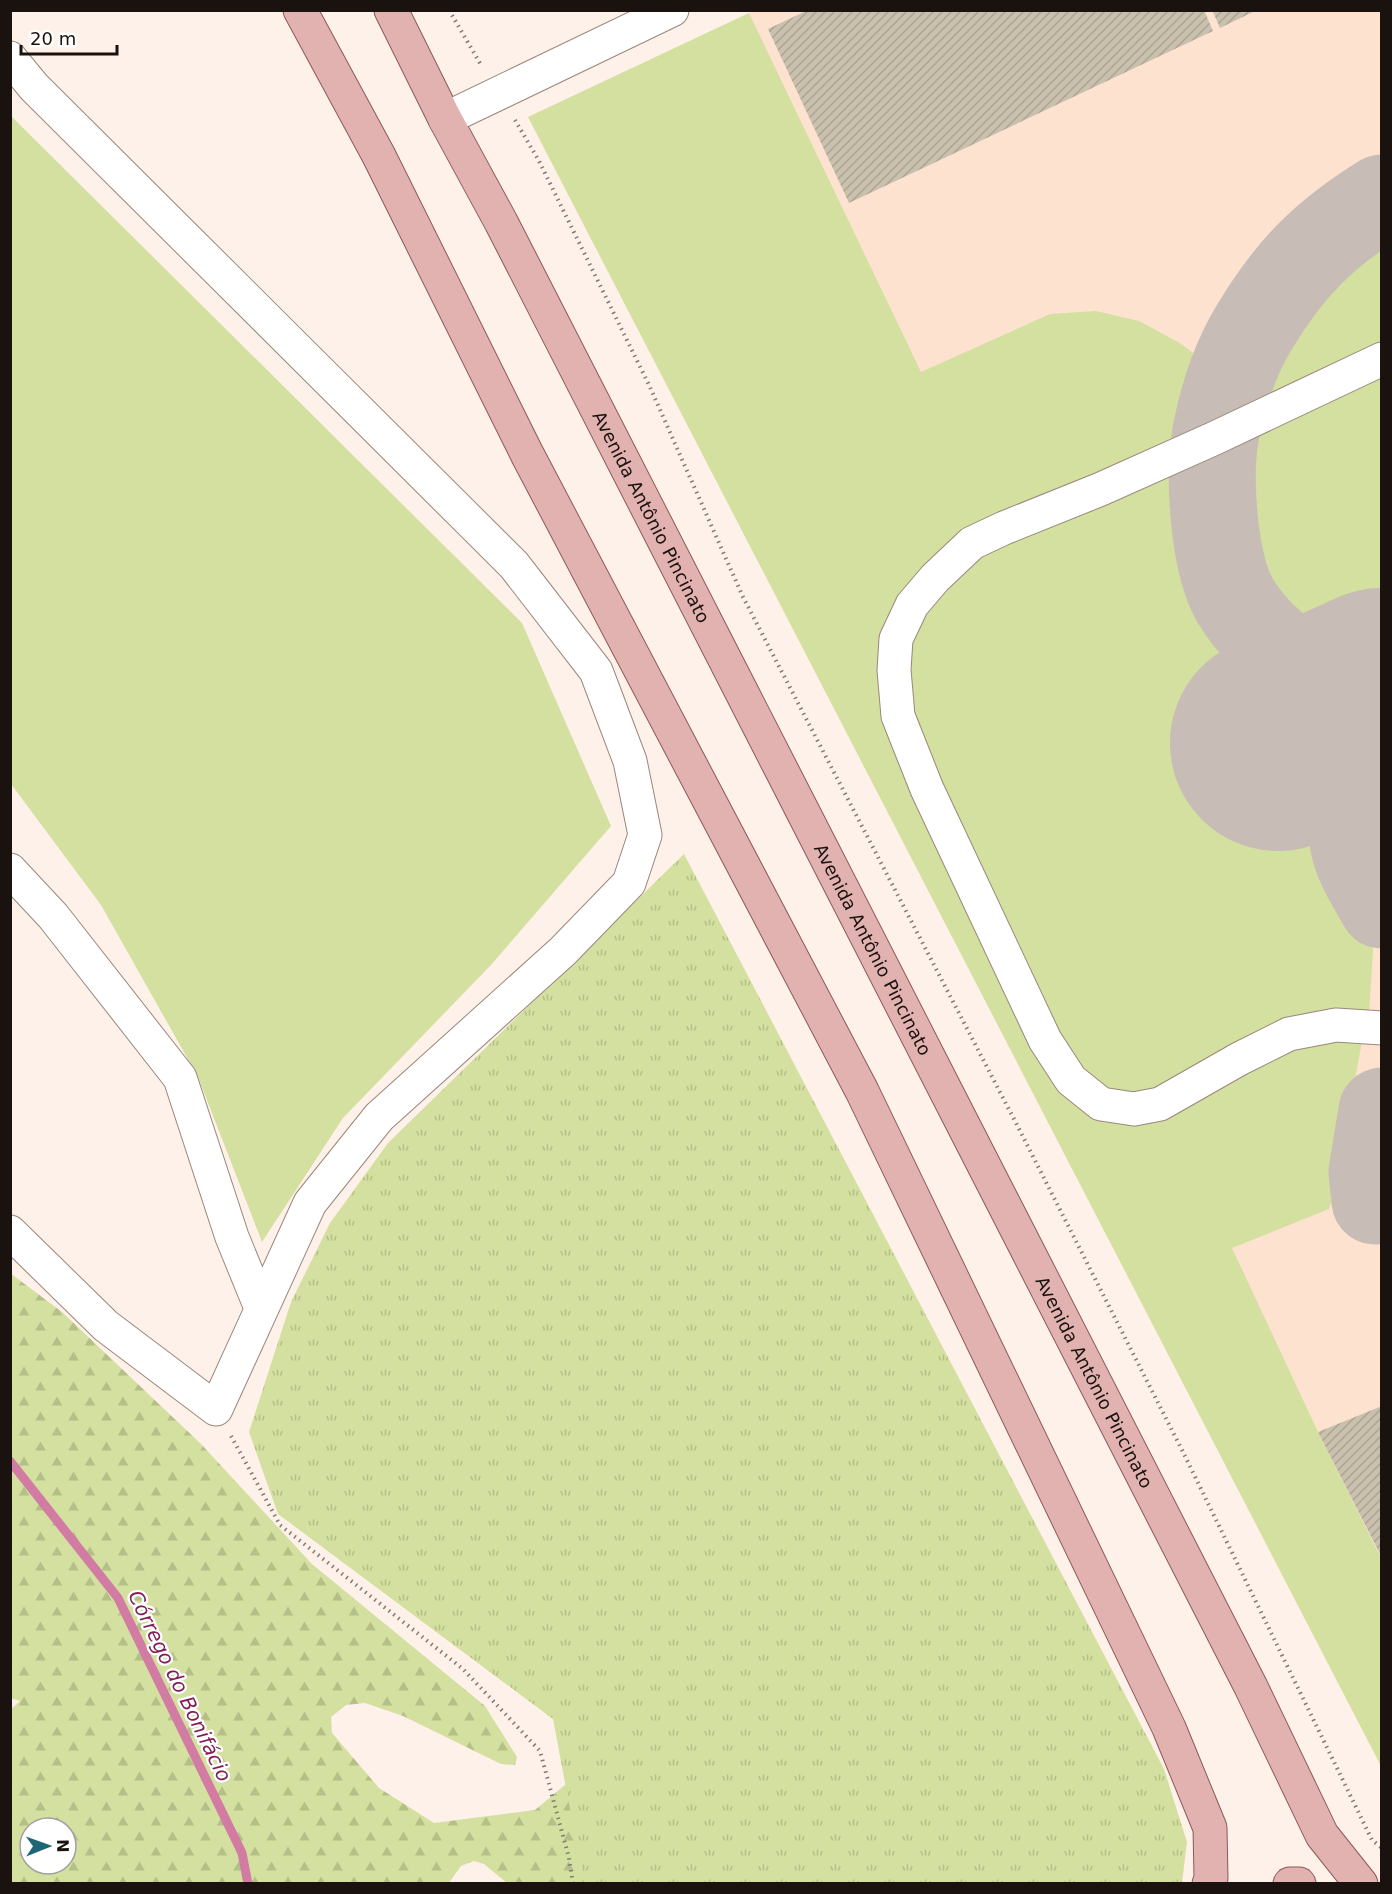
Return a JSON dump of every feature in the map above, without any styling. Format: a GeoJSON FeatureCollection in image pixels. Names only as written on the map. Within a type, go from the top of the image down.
{"type":"FeatureCollection","features":[{"type":"Feature","properties":{"kind":"main road"},"geometry":{"type":"LineString","coordinates":[[300,10],[379,156],[527,454],[873,1113],[1169,1728],[1210,1828],[1211,1878],[1209,1884]]}},
{"type":"Feature","properties":{"kind":"main road","name":"Avenida Antônio Pincinato"},"geometry":{"type":"LineString","coordinates":[[391,10],[445,119],[512,242],[1202,1592],[1322,1834],[1361,1884]]}},
{"type":"Feature","properties":{"kind":"main road"},"geometry":{"type":"LineString","coordinates":[[1290,1884],[1299,1884]]}},
{"type":"Feature","properties":{"kind":"street"},"geometry":{"type":"LineString","coordinates":[[445,119],[672,10]]}},
{"type":"Feature","properties":{"kind":"street"},"geometry":{"type":"LineString","coordinates":[[10,58],[34,87],[514,565],[596,671],[630,761],[645,834],[629,883],[563,951],[379,1117],[310,1203],[216,1409],[106,1326],[10,1233]]}},
{"type":"Feature","properties":{"kind":"street"},"geometry":{"type":"LineString","coordinates":[[1382,359],[1195,447],[972,543],[935,578],[912,605],[896,639],[894,670],[898,716],[927,789],[1040,1029],[1071,1080],[1101,1104],[1134,1109],[1160,1104],[1239,1059],[1289,1035],[1336,1025],[1382,1028]]}},
{"type":"Feature","properties":{"kind":"street"},"geometry":{"type":"LineString","coordinates":[[10,870],[53,916],[180,1078],[232,1237],[261,1308]]}},
{"type":"Feature","properties":{"kind":"path"},"geometry":{"type":"LineString","coordinates":[[449,10],[539,161],[644,374],[743,597],[1022,1133],[1183,1452],[1372,1840],[1382,1848]]}},
{"type":"Feature","properties":{"kind":"path"},"geometry":{"type":"LineString","coordinates":[[216,1409],[280,1525],[463,1669],[540,1751],[573,1884]]}},
{"type":"Feature","properties":{"kind":"shaded area"},"geometry":{"type":"Polygon","coordinates":[[[754,11],[1381,11],[1381,1766],[528,117],[754,11]]]}},
{"type":"Feature","properties":{"kind":"green space"},"geometry":{"type":"Polygon","coordinates":[[[749,13],[921,372],[1050,314],[1096,311],[1139,321],[1178,342],[1195,354],[1207,371],[1198,400],[1191,437],[966,531],[884,676],[1095,1113],[1312,1040],[1362,1041],[1336,1187],[1329,1209],[1232,1248],[1318,1432],[1381,1558],[1381,1766],[528,117],[749,13]]]}},
{"type":"Feature","properties":{"kind":"green space"},"geometry":{"type":"Polygon","coordinates":[[[11,116],[522,623],[611,826],[491,965],[343,1118],[262,1242],[198,1077],[101,905],[11,784],[11,116]]]}},
{"type":"Feature","properties":{"kind":"green space"},"geometry":{"type":"Polygon","coordinates":[[[1381,224],[1381,346],[1252,403],[1267,360],[1297,304],[1325,271],[1361,238],[1381,224]]]}},
{"type":"Feature","properties":{"kind":"green space"},"geometry":{"type":"Polygon","coordinates":[[[1381,374],[1381,616],[1352,629],[1321,626],[1288,611],[1275,600],[1264,587],[1248,556],[1240,510],[1244,438],[1381,374]]]}},
{"type":"Feature","properties":{"kind":"green space"},"geometry":{"type":"Polygon","coordinates":[[[1189,458],[1188,523],[1192,551],[1202,587],[1237,674],[1234,677],[1334,882],[1369,936],[1373,950],[1369,1014],[1176,1087],[1110,1096],[1073,1064],[909,717],[905,654],[929,601],[959,566],[1189,458]]]}},
{"type":"Feature","properties":{"kind":"green space"},"geometry":{"type":"Polygon","coordinates":[[[684,854],[1164,1769],[1187,1842],[1182,1883],[584,1883],[553,1719],[278,1514],[249,1432],[291,1302],[330,1223],[388,1143],[684,854]]]}},
{"type":"Feature","properties":{"kind":"green space"},"geometry":{"type":"Polygon","coordinates":[[[10,1273],[62,1312],[201,1444],[312,1564],[485,1706],[517,1757],[515,1765],[501,1764],[403,1716],[365,1703],[346,1705],[331,1717],[332,1733],[379,1788],[434,1823],[535,1810],[584,1769],[775,1883],[507,1883],[484,1864],[474,1861],[461,1866],[448,1884],[11,1883],[11,1709],[20,1701],[10,1698],[10,1273]]]}},
{"type":"Feature","properties":{"kind":"building"},"geometry":{"type":"Polygon","coordinates":[[[808,10],[1204,10],[1213,31],[849,203],[768,29],[808,10]]]}},
{"type":"Feature","properties":{"kind":"building"},"geometry":{"type":"Polygon","coordinates":[[[1212,10],[1257,10],[1220,28],[1212,10]]]}},
{"type":"Feature","properties":{"kind":"building"},"geometry":{"type":"Polygon","coordinates":[[[1382,1406],[1382,1558],[1318,1432],[1382,1406]]]}},
{"type":"Feature","properties":{"kind":"waterway","name":"Córrego do Bonifácio"},"geometry":{"type":"LineString","coordinates":[[10,1461],[118,1598],[242,1853],[248,1884]]}},
{"type":"Feature","properties":{"kind":"taxiway"},"geometry":{"type":"LineString","coordinates":[[1382,198],[1361,211],[1310,254],[1281,287],[1255,326],[1236,364],[1222,405],[1216,432],[1213,472],[1214,519],[1222,566],[1228,586],[1249,620],[1281,651],[1299,664],[1339,683],[1382,693]]}},
{"type":"Feature","properties":{"kind":"taxiway"},"geometry":{"type":"LineString","coordinates":[[1382,702],[1371,718],[1359,747],[1353,773],[1350,815],[1357,857],[1382,905]]}},
{"type":"Feature","properties":{"kind":"taxiway"},"geometry":{"type":"LineString","coordinates":[[1375,1201],[1372,1172],[1382,1111]]}},
{"type":"Feature","properties":{"kind":"runway"},"geometry":{"type":"LineString","coordinates":[[1278,743],[1382,696]]}}]}
